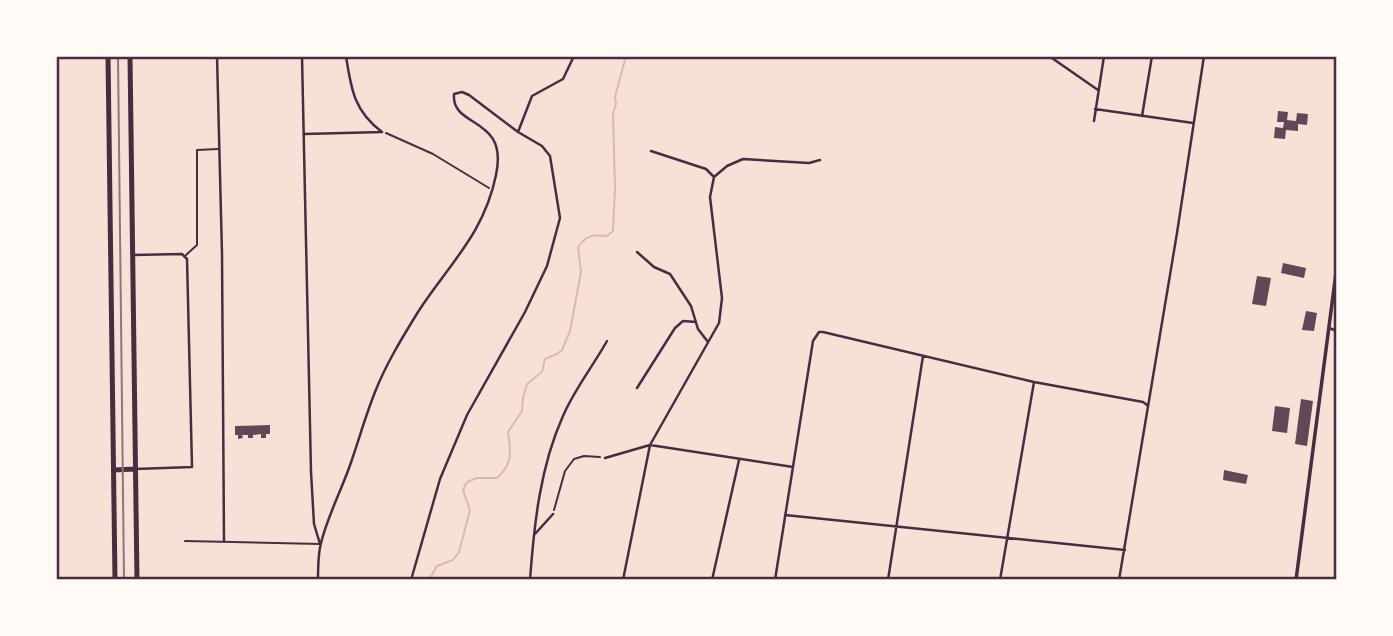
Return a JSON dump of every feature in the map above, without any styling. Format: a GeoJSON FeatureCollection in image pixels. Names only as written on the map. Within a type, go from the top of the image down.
{"type":"FeatureCollection","features":[{"type":"Feature","properties":{"kind":"main road"},"geometry":{"type":"LineString","coordinates":[[108,56],[115,580]]}},
{"type":"Feature","properties":{"kind":"main road"},"geometry":{"type":"LineString","coordinates":[[130,56],[136,580]]}},
{"type":"Feature","properties":{"kind":"main road"},"geometry":{"type":"LineString","coordinates":[[114,470],[135,469]]}},
{"type":"Feature","properties":{"kind":"street"},"geometry":{"type":"LineString","coordinates":[[217,56],[222,254],[224,541]]}},
{"type":"Feature","properties":{"kind":"street"},"geometry":{"type":"LineString","coordinates":[[302,56],[312,472],[314,524],[320,544]]}},
{"type":"Feature","properties":{"kind":"street"},"geometry":{"type":"LineString","coordinates":[[346,56],[351,89],[358,107],[382,132]]}},
{"type":"Feature","properties":{"kind":"street"},"geometry":{"type":"LineString","coordinates":[[518,132],[523,125],[531,96],[563,79],[574,56]]}},
{"type":"Feature","properties":{"kind":"street"},"geometry":{"type":"LineString","coordinates":[[1049,56],[1098,90]]}},
{"type":"Feature","properties":{"kind":"street"},"geometry":{"type":"LineString","coordinates":[[1094,121],[1104,56]]}},
{"type":"Feature","properties":{"kind":"street"},"geometry":{"type":"LineString","coordinates":[[1142,116],[1152,56]]}},
{"type":"Feature","properties":{"kind":"street"},"geometry":{"type":"LineString","coordinates":[[1119,580],[1204,56]]}},
{"type":"Feature","properties":{"kind":"street"},"geometry":{"type":"LineString","coordinates":[[318,580],[320,544],[386,367],[439,279],[477,230],[493,190],[498,160],[496,144],[489,132],[458,111],[453,103],[454,94],[462,92],[542,146],[550,156],[560,218],[547,266],[525,312],[467,415],[440,479],[411,580]]}},
{"type":"Feature","properties":{"kind":"street"},"geometry":{"type":"LineString","coordinates":[[1096,109],[1193,123]]}},
{"type":"Feature","properties":{"kind":"street"},"geometry":{"type":"LineString","coordinates":[[305,134],[382,132]]}},
{"type":"Feature","properties":{"kind":"street"},"geometry":{"type":"LineString","coordinates":[[651,151],[706,169],[714,177]]}},
{"type":"Feature","properties":{"kind":"street"},"geometry":{"type":"LineString","coordinates":[[623,580],[650,445],[719,323],[722,298],[710,197],[714,177],[727,166],[743,159],[809,163],[820,160]]}},
{"type":"Feature","properties":{"kind":"street"},"geometry":{"type":"LineString","coordinates":[[637,252],[653,267],[670,274],[691,306],[696,322],[708,342]]}},
{"type":"Feature","properties":{"kind":"street"},"geometry":{"type":"LineString","coordinates":[[133,255],[186,255],[191,358],[192,467],[135,469]]}},
{"type":"Feature","properties":{"kind":"street"},"geometry":{"type":"LineString","coordinates":[[1296,580],[1337,265]]}},
{"type":"Feature","properties":{"kind":"street"},"geometry":{"type":"LineString","coordinates":[[637,388],[675,328],[683,321],[696,322]]}},
{"type":"Feature","properties":{"kind":"street"},"geometry":{"type":"LineString","coordinates":[[1329,328],[1337,331]]}},
{"type":"Feature","properties":{"kind":"street"},"geometry":{"type":"LineString","coordinates":[[775,580],[815,336],[824,332],[1034,382],[1143,402],[1147,405]]}},
{"type":"Feature","properties":{"kind":"street"},"geometry":{"type":"LineString","coordinates":[[530,580],[535,514],[550,449],[564,414],[607,341]]}},
{"type":"Feature","properties":{"kind":"street"},"geometry":{"type":"LineString","coordinates":[[888,580],[923,356]]}},
{"type":"Feature","properties":{"kind":"street"},"geometry":{"type":"LineString","coordinates":[[1000,580],[1034,382]]}},
{"type":"Feature","properties":{"kind":"street"},"geometry":{"type":"LineString","coordinates":[[605,458],[650,445],[793,467]]}},
{"type":"Feature","properties":{"kind":"street"},"geometry":{"type":"LineString","coordinates":[[712,580],[739,460]]}},
{"type":"Feature","properties":{"kind":"street"},"geometry":{"type":"LineString","coordinates":[[535,534],[552,514]]}},
{"type":"Feature","properties":{"kind":"street"},"geometry":{"type":"LineString","coordinates":[[785,516],[1125,550]]}},
{"type":"Feature","properties":{"kind":"lane"},"geometry":{"type":"LineString","coordinates":[[186,255],[197,245],[197,150],[219,149]]}},
{"type":"Feature","properties":{"kind":"lane"},"geometry":{"type":"LineString","coordinates":[[185,541],[320,544]]}},
{"type":"Feature","properties":{"kind":"path"},"geometry":{"type":"LineString","coordinates":[[382,132],[433,154],[493,190]]}},
{"type":"Feature","properties":{"kind":"path"},"geometry":{"type":"LineString","coordinates":[[552,514],[565,471],[574,459],[584,456],[605,458]]}},
{"type":"Feature","properties":{"kind":"building"},"geometry":{"type":"Polygon","coordinates":[[[1278,111],[1288,112],[1287,120],[1296,121],[1297,113],[1308,114],[1307,125],[1298,124],[1298,131],[1286,130],[1285,139],[1274,138],[1275,127],[1283,128],[1284,122],[1277,122],[1278,111]]]}},
{"type":"Feature","properties":{"kind":"building"},"geometry":{"type":"Polygon","coordinates":[[[1283,263],[1306,268],[1304,278],[1281,273],[1283,263]]]}},
{"type":"Feature","properties":{"kind":"building"},"geometry":{"type":"Polygon","coordinates":[[[1257,276],[1271,278],[1266,306],[1252,304],[1257,276]]]}},
{"type":"Feature","properties":{"kind":"building"},"geometry":{"type":"Polygon","coordinates":[[[1306,311],[1317,313],[1314,331],[1302,330],[1306,311]]]}},
{"type":"Feature","properties":{"kind":"building"},"geometry":{"type":"Polygon","coordinates":[[[1301,399],[1313,401],[1307,446],[1295,444],[1301,399]]]}},
{"type":"Feature","properties":{"kind":"building"},"geometry":{"type":"Polygon","coordinates":[[[1275,406],[1290,408],[1287,433],[1272,431],[1275,406]]]}},
{"type":"Feature","properties":{"kind":"building"},"geometry":{"type":"Polygon","coordinates":[[[270,425],[270,434],[266,434],[266,438],[261,438],[261,434],[253,435],[253,438],[242,435],[243,438],[238,439],[238,435],[235,435],[235,426],[270,425]]]}},
{"type":"Feature","properties":{"kind":"building"},"geometry":{"type":"Polygon","coordinates":[[[1224,470],[1248,475],[1246,484],[1223,480],[1224,470]]]}},
{"type":"Feature","properties":{"kind":"waterway"},"geometry":{"type":"LineString","coordinates":[[429,580],[437,566],[453,560],[459,552],[470,510],[463,490],[467,482],[477,478],[497,478],[506,468],[510,457],[508,432],[522,411],[527,384],[542,372],[545,359],[562,350],[570,331],[581,272],[578,247],[588,238],[607,236],[613,231],[613,114],[626,56]]}},
{"type":"Feature","properties":{"kind":"tram line"},"geometry":{"type":"LineString","coordinates":[[118,56],[124,580]]}}]}
